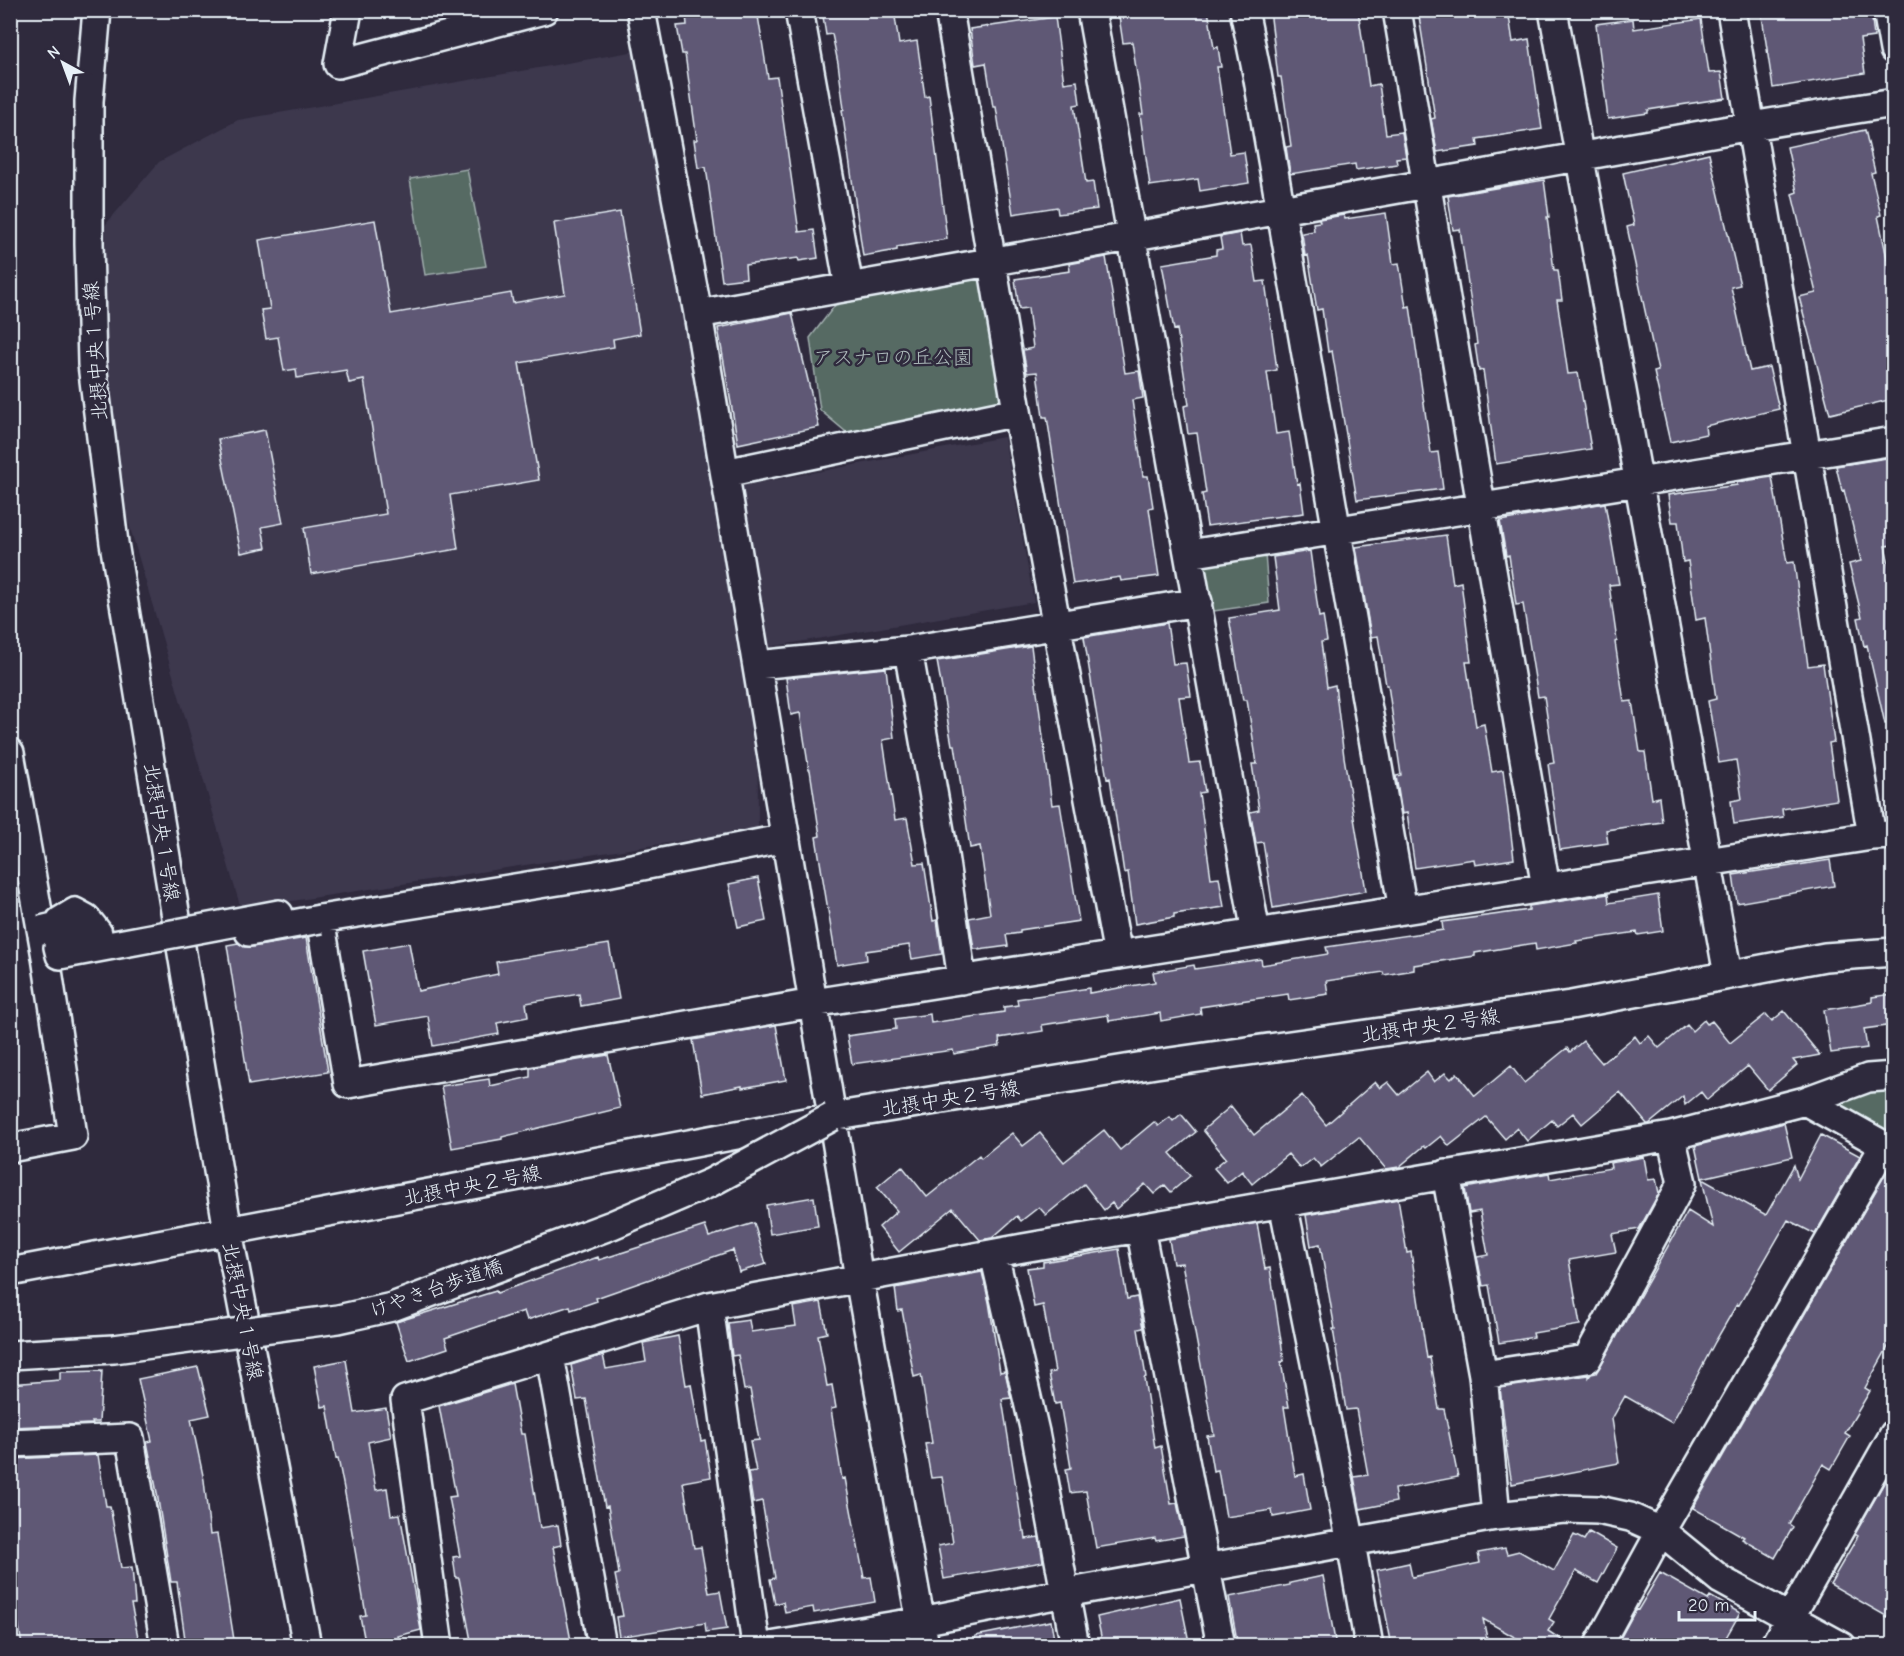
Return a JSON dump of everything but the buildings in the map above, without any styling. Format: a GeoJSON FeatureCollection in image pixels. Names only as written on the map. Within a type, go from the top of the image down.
{"type":"FeatureCollection","features":[{"type":"Feature","properties":{"kind":"street","name":"北摂中央１号線"},"geometry":{"type":"LineString","coordinates":[[98,10],[89,101],[89,244],[94,376],[114,543],[228,1231],[307,1646]]}},
{"type":"Feature","properties":{"kind":"street"},"geometry":{"type":"LineString","coordinates":[[348,10],[338,64],[544,10]]}},
{"type":"Feature","properties":{"kind":"street"},"geometry":{"type":"LineString","coordinates":[[641,10],[699,314],[858,1278],[923,1634]]}},
{"type":"Feature","properties":{"kind":"street"},"geometry":{"type":"LineString","coordinates":[[799,10],[849,287]]}},
{"type":"Feature","properties":{"kind":"street"},"geometry":{"type":"LineString","coordinates":[[949,10],[1017,412],[1118,955]]}},
{"type":"Feature","properties":{"kind":"street"},"geometry":{"type":"LineString","coordinates":[[1090,10],[1256,933]]}},
{"type":"Feature","properties":{"kind":"street"},"geometry":{"type":"LineString","coordinates":[[1244,10],[1403,910]]}},
{"type":"Feature","properties":{"kind":"street"},"geometry":{"type":"LineString","coordinates":[[1397,10],[1546,888]]}},
{"type":"Feature","properties":{"kind":"street"},"geometry":{"type":"LineString","coordinates":[[1553,10],[1728,975]]}},
{"type":"Feature","properties":{"kind":"street"},"geometry":{"type":"LineString","coordinates":[[320,919],[348,1084],[813,1003],[1883,836],[1807,454],[1731,10]]}},
{"type":"Feature","properties":{"kind":"street"},"geometry":{"type":"LineString","coordinates":[[1887,10],[1893,50]]}},
{"type":"Feature","properties":{"kind":"street"},"geometry":{"type":"LineString","coordinates":[[699,314],[1751,126],[1893,103]]}},
{"type":"Feature","properties":{"kind":"street"},"geometry":{"type":"LineString","coordinates":[[725,473],[1017,412]]}},
{"type":"Feature","properties":{"kind":"street"},"geometry":{"type":"LineString","coordinates":[[1189,554],[1893,441]]}},
{"type":"Feature","properties":{"kind":"street"},"geometry":{"type":"LineString","coordinates":[[757,665],[908,650],[1198,602]]}},
{"type":"Feature","properties":{"kind":"street"},"geometry":{"type":"LineString","coordinates":[[908,650],[943,848],[963,980]]}},
{"type":"Feature","properties":{"kind":"street"},"geometry":{"type":"LineString","coordinates":[[10,753],[20,863],[41,930],[73,1136],[10,1148]]}},
{"type":"Feature","properties":{"kind":"street"},"geometry":{"type":"LineString","coordinates":[[41,930],[58,926],[60,921],[75,912],[86,918],[98,933],[58,947],[60,955],[279,914],[281,920],[248,926],[249,932],[596,875],[786,838]]}},
{"type":"Feature","properties":{"kind":"street","name":"北摂中央２号線"},"geometry":{"type":"LineString","coordinates":[[10,1272],[832,1117],[1156,1064],[1571,1005],[1825,957],[1893,952]]}},
{"type":"Feature","properties":{"kind":"street"},"geometry":{"type":"LineString","coordinates":[[439,1646],[405,1400],[709,1306],[1140,1228],[1671,1136],[1805,1101],[1868,1078],[1893,1076]]}},
{"type":"Feature","properties":{"kind":"street"},"geometry":{"type":"LineString","coordinates":[[1598,1646],[1661,1531],[1889,1148],[1805,1101]]}},
{"type":"Feature","properties":{"kind":"street","name":"けやき台歩道橋"},"geometry":{"type":"LineString","coordinates":[[10,1355],[114,1349],[338,1319],[392,1307],[612,1225],[710,1183],[832,1117]]}},
{"type":"Feature","properties":{"kind":"street"},"geometry":{"type":"LineString","coordinates":[[1483,1375],[1587,1359],[1682,1183],[1671,1136]]}},
{"type":"Feature","properties":{"kind":"street"},"geometry":{"type":"LineString","coordinates":[[1446,1174],[1483,1375],[1496,1516]]}},
{"type":"Feature","properties":{"kind":"street"},"geometry":{"type":"LineString","coordinates":[[1283,1203],[1351,1543],[1369,1646]]}},
{"type":"Feature","properties":{"kind":"street"},"geometry":{"type":"LineString","coordinates":[[1140,1228],[1221,1646]]}},
{"type":"Feature","properties":{"kind":"street"},"geometry":{"type":"LineString","coordinates":[[994,1254],[1035,1432],[1075,1646]]}},
{"type":"Feature","properties":{"kind":"street"},"geometry":{"type":"LineString","coordinates":[[709,1306],[756,1646]]}},
{"type":"Feature","properties":{"kind":"street"},"geometry":{"type":"LineString","coordinates":[[550,1356],[602,1646]]}},
{"type":"Feature","properties":{"kind":"street"},"geometry":{"type":"LineString","coordinates":[[1774,1646],[1893,1434]]}},
{"type":"Feature","properties":{"kind":"street"},"geometry":{"type":"LineString","coordinates":[[10,1443],[130,1438],[165,1646]]}},
{"type":"Feature","properties":{"kind":"street"},"geometry":{"type":"LineString","coordinates":[[770,1646],[923,1634],[1065,1593],[1496,1516],[1564,1509],[1598,1510],[1630,1517],[1661,1531],[1721,1580],[1842,1646]]}},
{"type":"Feature","properties":{"kind":"shaded area"},"geometry":{"type":"Polygon","coordinates":[[[648,49],[757,665],[758,829],[241,909],[99,421],[89,244],[159,162],[238,120],[648,49]]]}},
{"type":"Feature","properties":{"kind":"shaded area"},"geometry":{"type":"Polygon","coordinates":[[[1004,437],[1034,602],[769,647],[742,486],[1004,437]]]}},
{"type":"Feature","properties":{"kind":"green space"},"geometry":{"type":"Polygon","coordinates":[[[467,169],[486,266],[425,275],[410,179],[467,169]]]}},
{"type":"Feature","properties":{"kind":"green space","name":"アスナロの丘公園"},"geometry":{"type":"Polygon","coordinates":[[[991,261],[1017,412],[858,442],[820,410],[810,338],[849,287],[991,261]]]}},
{"type":"Feature","properties":{"kind":"green space"},"geometry":{"type":"Polygon","coordinates":[[[1264,542],[1269,603],[1200,613],[1192,569],[1264,542]]]}},
{"type":"Feature","properties":{"kind":"green space"},"geometry":{"type":"Polygon","coordinates":[[[1893,1076],[1893,1129],[1884,1146],[1825,1093],[1893,1076]]]}}]}
